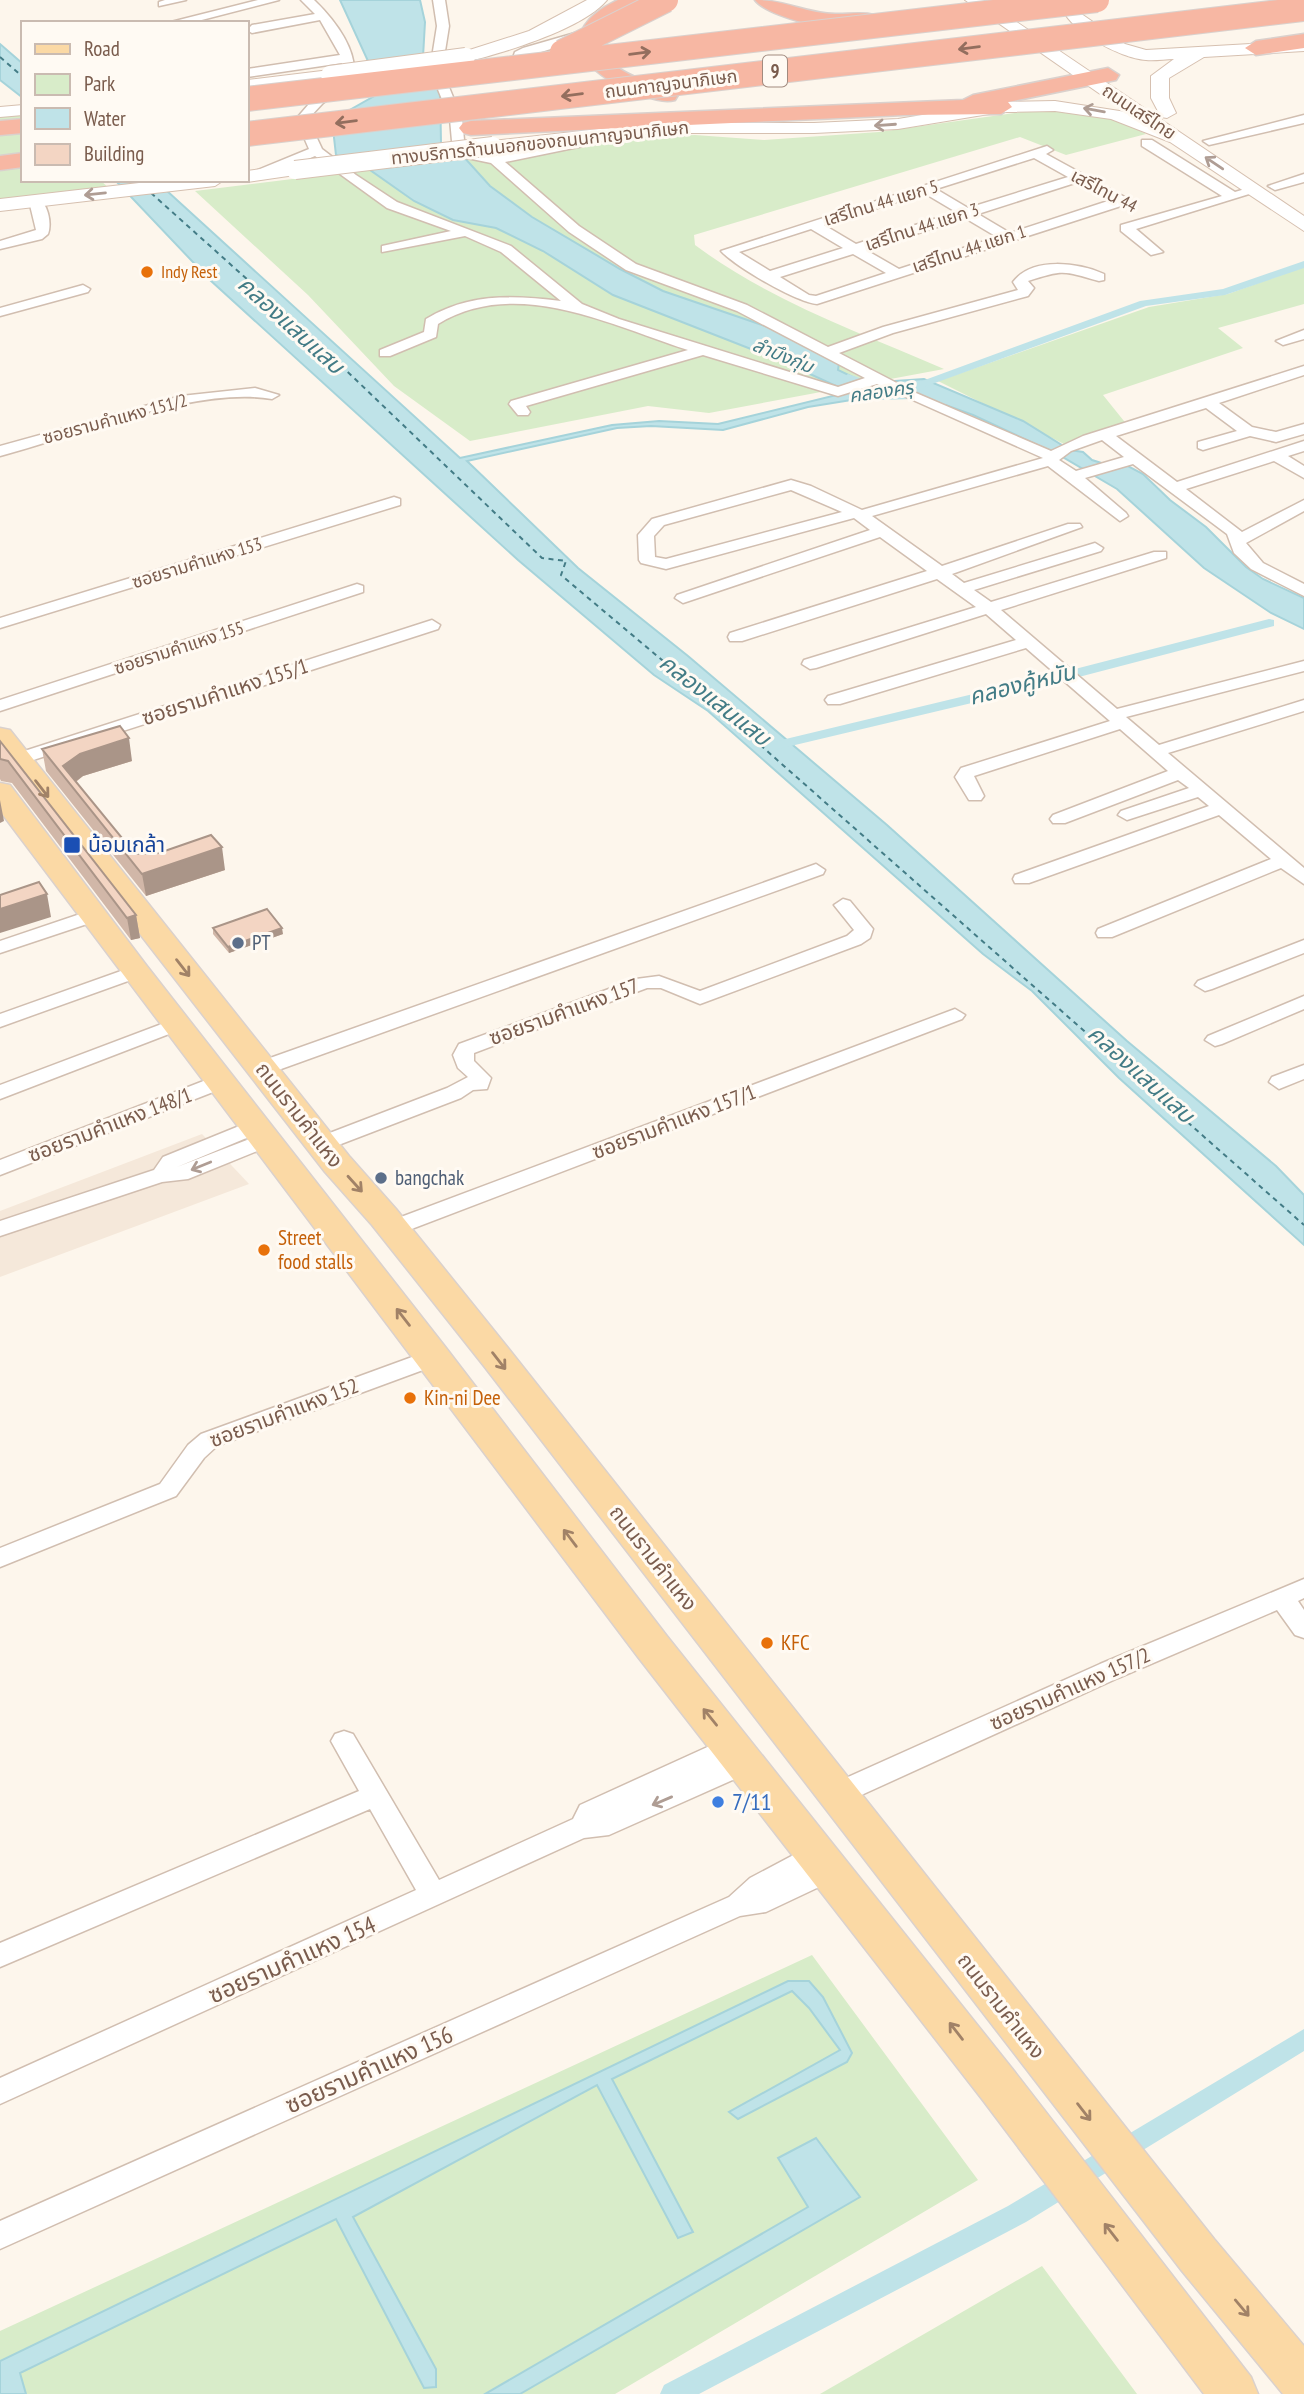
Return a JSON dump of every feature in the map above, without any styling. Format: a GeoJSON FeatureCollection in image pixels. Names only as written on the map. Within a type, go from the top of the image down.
{"type":"FeatureCollection","features":[{"type":"Feature","properties":{"kind":"highway"},"geometry":{"type":"LineString","coordinates":[[635,0],[610,13],[590,33],[590,49],[600,65],[637,87],[678,98],[752,101],[860,88]]}},
{"type":"Feature","properties":{"kind":"highway"},"geometry":{"type":"LineString","coordinates":[[448,80],[544,59],[588,41],[666,0]]}},
{"type":"Feature","properties":{"kind":"highway"},"geometry":{"type":"LineString","coordinates":[[766,0],[777,8],[811,19],[921,21]]}},
{"type":"Feature","properties":{"kind":"highway"},"geometry":{"type":"LineString","coordinates":[[248,99],[448,80],[1097,0]]}},
{"type":"Feature","properties":{"kind":"highway","name":"ถนนกาญจนาภิเษก"},"geometry":{"type":"LineString","coordinates":[[248,116],[1240,0]]}},
{"type":"Feature","properties":{"kind":"highway","name":"ถนนกาญจนาภิเษก"},"geometry":{"type":"LineString","coordinates":[[248,134],[1304,9]]}},
{"type":"Feature","properties":{"kind":"highway"},"geometry":{"type":"LineString","coordinates":[[1256,48],[1299,36]]}},
{"type":"Feature","properties":{"kind":"highway"},"geometry":{"type":"LineString","coordinates":[[1035,66],[1299,36]]}},
{"type":"Feature","properties":{"kind":"highway"},"geometry":{"type":"LineString","coordinates":[[251,168],[471,128],[1175,41],[1299,36]]}},
{"type":"Feature","properties":{"kind":"highway"},"geometry":{"type":"LineString","coordinates":[[904,108],[973,102],[1098,76]]}},
{"type":"Feature","properties":{"kind":"highway"},"geometry":{"type":"LineString","coordinates":[[471,128],[904,108],[1001,107]]}},
{"type":"Feature","properties":{"kind":"highway"},"geometry":{"type":"LineString","coordinates":[[0,128],[21,126]]}},
{"type":"Feature","properties":{"kind":"highway"},"geometry":{"type":"LineString","coordinates":[[0,145],[21,142]]}},
{"type":"Feature","properties":{"kind":"highway"},"geometry":{"type":"LineString","coordinates":[[0,163],[21,160]]}},
{"type":"Feature","properties":{"kind":"highway"},"geometry":{"type":"LineString","coordinates":[[0,183],[21,180]]}},
{"type":"Feature","properties":{"kind":"main road"},"geometry":{"type":"LineString","coordinates":[[248,85],[466,57],[505,49],[533,38],[599,0]]}},
{"type":"Feature","properties":{"kind":"main road"},"geometry":{"type":"LineString","coordinates":[[1073,0],[1069,5],[1072,15],[1119,48],[1146,55],[1203,54],[1256,48]]}},
{"type":"Feature","properties":{"kind":"main road","name":"ถนนเสรีไทย"},"geometry":{"type":"LineString","coordinates":[[979,1],[1098,76],[1167,113],[1304,205]]}},
{"type":"Feature","properties":{"kind":"main road"},"geometry":{"type":"LineString","coordinates":[[1167,113],[1160,98],[1160,76],[1182,61],[1203,54]]}},
{"type":"Feature","properties":{"kind":"main road","name":"ถนนเสรีไทย"},"geometry":{"type":"LineString","coordinates":[[1098,76],[1181,141],[1304,225]]}},
{"type":"Feature","properties":{"kind":"main road","name":"ทางบริการด้านนอกของถนนกาญจนาภิเษก"},"geometry":{"type":"LineString","coordinates":[[251,168],[295,170],[494,153],[606,133],[687,127],[814,128],[898,124],[1001,107],[1055,106],[1096,109],[1133,120],[1181,141]]}},
{"type":"Feature","properties":{"kind":"main road"},"geometry":{"type":"LineString","coordinates":[[0,112],[21,110]]}},
{"type":"Feature","properties":{"kind":"main road"},"geometry":{"type":"LineString","coordinates":[[0,205],[204,182]]}},
{"type":"Feature","properties":{"kind":"main road","name":"ถนนรามคำแหง"},"geometry":{"type":"LineString","coordinates":[[9,747],[321,1144],[393,1228],[532,1404],[1042,2058],[1198,2255],[1304,2383]]}},
{"type":"Feature","properties":{"kind":"main road","name":"ถนนรามคำแหง"},"geometry":{"type":"LineString","coordinates":[[0,791],[175,1025],[998,2085],[1234,2394]]}},
{"type":"Feature","properties":{"kind":"main road"},"geometry":{"type":"LineString","coordinates":[[484,1423],[517,1422],[526,1416],[532,1404]]}},
{"type":"Feature","properties":{"kind":"main road"},"geometry":{"type":"LineString","coordinates":[[516,1467],[525,1451],[541,1441],[568,1451]]}},
{"type":"Feature","properties":{"kind":"street"},"geometry":{"type":"LineString","coordinates":[[163,4],[180,0]]}},
{"type":"Feature","properties":{"kind":"street"},"geometry":{"type":"LineString","coordinates":[[182,21],[273,0]]}},
{"type":"Feature","properties":{"kind":"street"},"geometry":{"type":"LineString","coordinates":[[307,0],[324,16],[348,58],[348,80]]}},
{"type":"Feature","properties":{"kind":"street"},"geometry":{"type":"LineString","coordinates":[[439,0],[443,26],[436,70],[448,80],[461,145],[472,155],[494,153],[574,229],[631,267],[742,308],[876,380],[1056,455],[1079,474],[1119,516]]}},
{"type":"Feature","properties":{"kind":"street"},"geometry":{"type":"LineString","coordinates":[[252,29],[324,16]]}},
{"type":"Feature","properties":{"kind":"street"},"geometry":{"type":"LineString","coordinates":[[448,80],[507,71],[516,68],[519,55],[527,51],[590,33]]}},
{"type":"Feature","properties":{"kind":"street"},"geometry":{"type":"LineString","coordinates":[[248,73],[348,58]]}},
{"type":"Feature","properties":{"kind":"street"},"geometry":{"type":"LineString","coordinates":[[282,81],[348,80]]}},
{"type":"Feature","properties":{"kind":"street"},"geometry":{"type":"LineString","coordinates":[[348,80],[319,100],[302,119],[316,151],[392,205],[506,249],[578,307]]}},
{"type":"Feature","properties":{"kind":"street"},"geometry":{"type":"LineString","coordinates":[[1209,141],[1304,119]]}},
{"type":"Feature","properties":{"kind":"street"},"geometry":{"type":"LineString","coordinates":[[1147,143],[1232,196]]}},
{"type":"Feature","properties":{"kind":"street"},"geometry":{"type":"LineString","coordinates":[[251,168],[316,151]]}},
{"type":"Feature","properties":{"kind":"street","name":"เสรีไทน 44"},"geometry":{"type":"LineString","coordinates":[[1041,152],[1079,178],[1153,218],[1255,190]]}},
{"type":"Feature","properties":{"kind":"street","name":"เสรีไทน 44 แยก 5"},"geometry":{"type":"LineString","coordinates":[[766,277],[727,251],[1041,152]]}},
{"type":"Feature","properties":{"kind":"street","name":"เสรีไทน 44 แยก 3"},"geometry":{"type":"LineString","coordinates":[[766,277],[1079,178]]}},
{"type":"Feature","properties":{"kind":"street"},"geometry":{"type":"LineString","coordinates":[[1275,186],[1304,178]]}},
{"type":"Feature","properties":{"kind":"street"},"geometry":{"type":"LineString","coordinates":[[926,189],[1007,237]]}},
{"type":"Feature","properties":{"kind":"street"},"geometry":{"type":"LineString","coordinates":[[0,245],[37,236],[43,231],[43,220],[36,201]]}},
{"type":"Feature","properties":{"kind":"street","name":"เสรีไทน 44 แยก 1"},"geometry":{"type":"LineString","coordinates":[[766,277],[806,299],[817,300],[1122,201]]}},
{"type":"Feature","properties":{"kind":"street"},"geometry":{"type":"LineString","coordinates":[[1153,218],[1126,231],[1156,252]]}},
{"type":"Feature","properties":{"kind":"street"},"geometry":{"type":"LineString","coordinates":[[811,224],[896,273]]}},
{"type":"Feature","properties":{"kind":"street"},"geometry":{"type":"LineString","coordinates":[[387,249],[466,232]]}},
{"type":"Feature","properties":{"kind":"street"},"geometry":{"type":"LineString","coordinates":[[828,352],[888,330],[1023,293],[1027,288],[1020,282],[1023,278],[1062,266],[1074,265],[1099,277]]}},
{"type":"Feature","properties":{"kind":"street"},"geometry":{"type":"LineString","coordinates":[[0,312],[83,289]]}},
{"type":"Feature","properties":{"kind":"street"},"geometry":{"type":"LineString","coordinates":[[385,353],[431,334],[431,322],[442,314],[487,299],[506,298],[578,307],[838,392],[876,380]]}},
{"type":"Feature","properties":{"kind":"street"},"geometry":{"type":"LineString","coordinates":[[1283,341],[1304,334]]}},
{"type":"Feature","properties":{"kind":"street"},"geometry":{"type":"LineString","coordinates":[[523,412],[516,404],[705,350]]}},
{"type":"Feature","properties":{"kind":"street"},"geometry":{"type":"LineString","coordinates":[[1304,370],[1056,455],[858,514],[666,564],[647,560],[646,535],[658,522],[791,485],[806,489],[858,514],[990,609],[1304,878]]}},
{"type":"Feature","properties":{"kind":"street","name":"ซอยรามคำแหง 151/2"},"geometry":{"type":"LineString","coordinates":[[0,451],[181,400],[255,393],[272,395]]}},
{"type":"Feature","properties":{"kind":"street"},"geometry":{"type":"LineString","coordinates":[[1208,402],[1249,432]]}},
{"type":"Feature","properties":{"kind":"street"},"geometry":{"type":"LineString","coordinates":[[1203,445],[1249,432],[1257,431],[1276,437],[1304,429]]}},
{"type":"Feature","properties":{"kind":"street"},"geometry":{"type":"LineString","coordinates":[[1106,436],[1234,532],[1239,540],[1240,550],[1257,566],[1304,592]]}},
{"type":"Feature","properties":{"kind":"street"},"geometry":{"type":"LineString","coordinates":[[1175,487],[1304,446]]}},
{"type":"Feature","properties":{"kind":"street"},"geometry":{"type":"LineString","coordinates":[[1276,455],[1304,473]]}},
{"type":"Feature","properties":{"kind":"street"},"geometry":{"type":"LineString","coordinates":[[1079,474],[1137,458]]}},
{"type":"Feature","properties":{"kind":"street","name":"ซอยรามคำแหง 153"},"geometry":{"type":"LineString","coordinates":[[0,624],[394,502]]}},
{"type":"Feature","properties":{"kind":"street"},"geometry":{"type":"LineString","coordinates":[[1239,540],[1303,507]]}},
{"type":"Feature","properties":{"kind":"street"},"geometry":{"type":"LineString","coordinates":[[736,637],[849,603],[1074,527]]}},
{"type":"Feature","properties":{"kind":"street"},"geometry":{"type":"LineString","coordinates":[[683,598],[882,531]]}},
{"type":"Feature","properties":{"kind":"street"},"geometry":{"type":"LineString","coordinates":[[963,589],[1095,548]]}},
{"type":"Feature","properties":{"kind":"street"},"geometry":{"type":"LineString","coordinates":[[810,664],[1160,555]]}},
{"type":"Feature","properties":{"kind":"street","name":"ซอยรามคำแหง 155"},"geometry":{"type":"LineString","coordinates":[[0,706],[357,589]]}},
{"type":"Feature","properties":{"kind":"street","name":"ซอยรามคำแหง 155/1"},"geometry":{"type":"LineString","coordinates":[[9,747],[432,625]]}},
{"type":"Feature","properties":{"kind":"street"},"geometry":{"type":"LineString","coordinates":[[834,700],[1028,642]]}},
{"type":"Feature","properties":{"kind":"street"},"geometry":{"type":"LineString","coordinates":[[975,796],[964,777],[967,772],[1118,719],[1304,666]]}},
{"type":"Feature","properties":{"kind":"street"},"geometry":{"type":"LineString","coordinates":[[1156,751],[1304,705]]}},
{"type":"Feature","properties":{"kind":"street"},"geometry":{"type":"LineString","coordinates":[[1059,819],[1182,772]]}},
{"type":"Feature","properties":{"kind":"street"},"geometry":{"type":"LineString","coordinates":[[1127,815],[1201,790]]}},
{"type":"Feature","properties":{"kind":"street"},"geometry":{"type":"LineString","coordinates":[[1022,879],[1221,808]]}},
{"type":"Feature","properties":{"kind":"street"},"geometry":{"type":"LineString","coordinates":[[1105,933],[1283,861]]}},
{"type":"Feature","properties":{"kind":"street"},"geometry":{"type":"LineString","coordinates":[[263,1068],[816,870]]}},
{"type":"Feature","properties":{"kind":"street","name":"ซอยรามคำแหง 157"},"geometry":{"type":"LineString","coordinates":[[321,1144],[454,1093],[477,1090],[481,1078],[465,1063],[463,1055],[466,1049],[643,983],[658,979],[667,981],[700,998],[855,940],[863,934],[864,929],[844,905]]}},
{"type":"Feature","properties":{"kind":"street"},"geometry":{"type":"LineString","coordinates":[[0,947],[95,915]]}},
{"type":"Feature","properties":{"kind":"street"},"geometry":{"type":"LineString","coordinates":[[1205,985],[1304,946]]}},
{"type":"Feature","properties":{"kind":"street"},"geometry":{"type":"LineString","coordinates":[[0,1021],[135,972]]}},
{"type":"Feature","properties":{"kind":"street"},"geometry":{"type":"LineString","coordinates":[[1214,1040],[1304,1002]]}},
{"type":"Feature","properties":{"kind":"street","name":"ซอยรามคำแหง 157/1"},"geometry":{"type":"LineString","coordinates":[[393,1228],[955,1015]]}},
{"type":"Feature","properties":{"kind":"street"},"geometry":{"type":"LineString","coordinates":[[0,1092],[175,1025]]}},
{"type":"Feature","properties":{"kind":"street"},"geometry":{"type":"LineString","coordinates":[[1279,1082],[1304,1072]]}},
{"type":"Feature","properties":{"kind":"street","name":"ซอยรามคำแหง 148/1"},"geometry":{"type":"LineString","coordinates":[[0,1168],[219,1082]]}},
{"type":"Feature","properties":{"kind":"street"},"geometry":{"type":"LineString","coordinates":[[0,1229],[161,1175],[181,1174],[260,1133]]}},
{"type":"Feature","properties":{"kind":"street","name":"ซอยรามคำแหง 152"},"geometry":{"type":"LineString","coordinates":[[0,1558],[168,1490],[180,1477],[194,1450],[209,1440],[434,1357]]}},
{"type":"Feature","properties":{"kind":"street"},"geometry":{"type":"LineString","coordinates":[[1293,1593],[1304,1628]]}},
{"type":"Feature","properties":{"kind":"street","name":"ซอยรามคำแหง 157/2"},"geometry":{"type":"LineString","coordinates":[[837,1794],[1108,1671],[1293,1593]]}},
{"type":"Feature","properties":{"kind":"street"},"geometry":{"type":"LineString","coordinates":[[344,1741],[434,1896]]}},
{"type":"Feature","properties":{"kind":"street","name":"ซอยรามคำแหง 154"},"geometry":{"type":"LineString","coordinates":[[0,2091],[582,1827],[600,1827],[740,1755]]}},
{"type":"Feature","properties":{"kind":"street"},"geometry":{"type":"LineString","coordinates":[[0,1955],[374,1796]]}},
{"type":"Feature","properties":{"kind":"street","name":"ซอยรามคำแหง 156"},"geometry":{"type":"LineString","coordinates":[[0,2235],[738,1905],[757,1904],[823,1862]]}},
{"type":"Feature","properties":{"kind":"shaded area"},"geometry":{"type":"Polygon","coordinates":[[[202,1134],[249,1184],[0,1277],[0,1211],[202,1134]]]}},
{"type":"Feature","properties":{"kind":"green space"},"geometry":{"type":"Polygon","coordinates":[[[1022,112],[1067,112],[1111,117],[1146,134],[1066,155],[1020,137],[694,235],[695,245],[754,283],[816,314],[944,369],[709,413],[648,406],[470,441],[394,386],[308,295],[195,191],[622,138],[695,135],[764,140],[879,132],[1022,112]]]}},
{"type":"Feature","properties":{"kind":"green space"},"geometry":{"type":"Polygon","coordinates":[[[21,114],[21,182],[102,182],[111,190],[0,202],[0,116],[21,114]]]}},
{"type":"Feature","properties":{"kind":"green space"},"geometry":{"type":"Polygon","coordinates":[[[1304,267],[1304,304],[1218,328],[1243,348],[1103,395],[1128,426],[1064,444],[938,381],[1149,307],[1228,294],[1304,267]]]}},
{"type":"Feature","properties":{"kind":"green space"},"geometry":{"type":"Polygon","coordinates":[[[812,1955],[978,2180],[615,2394],[520,2394],[860,2197],[816,2138],[808,2207],[485,2394],[26,2394],[19,2373],[337,2218],[424,2388],[436,2387],[436,2369],[352,2217],[597,2085],[678,2238],[692,2232],[611,2079],[792,1991],[809,2008],[840,2050],[729,2112],[852,2053],[788,1981],[0,2361],[0,2331],[812,1955]]]}},
{"type":"Feature","properties":{"kind":"green space"},"geometry":{"type":"Polygon","coordinates":[[[1042,2266],[1137,2394],[820,2394],[1042,2266]]]}},
{"type":"Feature","properties":{"kind":"water"},"geometry":{"type":"Polygon","coordinates":[[[340,0],[420,0],[425,22],[423,57],[440,86],[441,143],[463,156],[490,186],[532,217],[663,291],[774,329],[839,363],[838,370],[865,383],[924,379],[1023,421],[1070,450],[1083,452],[1092,460],[1111,466],[1126,465],[1143,474],[1170,500],[1206,527],[1246,567],[1263,579],[1304,598],[1304,629],[1271,613],[1204,568],[1117,489],[1059,455],[973,415],[907,391],[808,407],[723,430],[651,426],[617,428],[467,461],[578,568],[688,656],[887,825],[1127,1041],[1276,1166],[1304,1195],[1304,1245],[1119,1078],[1032,991],[983,954],[708,711],[654,675],[518,560],[210,280],[117,182],[157,182],[460,458],[612,425],[659,421],[718,424],[849,392],[784,362],[613,295],[543,251],[496,228],[453,220],[414,201],[367,168],[336,155],[332,120],[376,95],[368,61],[340,0]]]}},
{"type":"Feature","properties":{"kind":"water"},"geometry":{"type":"Polygon","coordinates":[[[0,44],[21,62],[21,96],[0,80],[0,44]]]}},
{"type":"Feature","properties":{"kind":"water"},"geometry":{"type":"Polygon","coordinates":[[[788,1981],[809,1981],[823,1997],[852,2053],[847,2062],[738,2119],[729,2112],[840,2050],[809,2008],[792,1991],[612,2079],[693,2232],[678,2238],[597,2085],[353,2217],[436,2369],[436,2387],[424,2388],[336,2219],[20,2373],[26,2394],[0,2394],[0,2361],[788,1981]]]}},
{"type":"Feature","properties":{"kind":"water"},"geometry":{"type":"Polygon","coordinates":[[[816,2138],[860,2197],[520,2394],[485,2394],[808,2207],[778,2158],[816,2138]]]}},
{"type":"Feature","properties":{"kind":"building"},"geometry":{"type":"Polygon","coordinates":[[[120,726],[129,738],[80,754],[63,766],[135,854],[159,853],[211,835],[222,847],[142,874],[42,749],[120,726]]]}},
{"type":"Feature","properties":{"kind":"building"},"geometry":{"type":"Polygon","coordinates":[[[0,741],[136,915],[127,918],[8,761],[0,759],[0,741]]]}},
{"type":"Feature","properties":{"kind":"building"},"geometry":{"type":"Polygon","coordinates":[[[39,882],[47,894],[0,909],[0,895],[39,882]]]}},
{"type":"Feature","properties":{"kind":"building","name":"PT"},"geometry":{"type":"Polygon","coordinates":[[[267,909],[282,928],[228,947],[213,928],[267,909]]]}},
{"type":"Feature","properties":{"kind":"waterway","name":"คลองครุ"},"geometry":{"type":"LineString","coordinates":[[909,388],[1144,303],[1225,292],[1304,264]]}},
{"type":"Feature","properties":{"kind":"waterway","name":"คลองครุ"},"geometry":{"type":"LineString","coordinates":[[848,381],[880,393],[914,392],[940,401]]}},
{"type":"Feature","properties":{"kind":"waterway","name":"คลองคู้หมัน"},"geometry":{"type":"LineString","coordinates":[[774,746],[1047,681],[1269,623]]}},
{"type":"Feature","properties":{"kind":"waterway"},"geometry":{"type":"LineString","coordinates":[[673,2394],[1017,2214],[1304,2039]]}},
{"type":"Feature","properties":{"kind":"ferry route"},"geometry":{"type":"LineString","coordinates":[[0,57],[21,75]]}},
{"type":"Feature","properties":{"kind":"ferry route"},"geometry":{"type":"LineString","coordinates":[[151,193],[307,333],[542,558],[566,561],[561,575],[707,698],[1304,1225]]}},
{"type":"Feature","properties":{"kind":"place","name":"Indy Rest"},"geometry":{"type":"Point","coordinates":[147,272]}},
{"type":"Feature","properties":{"kind":"place","name":"น้อมเกล้า"},"geometry":{"type":"Point","coordinates":[72,845]}},
{"type":"Feature","properties":{"kind":"place","name":"PT"},"geometry":{"type":"Point","coordinates":[238,943]}},
{"type":"Feature","properties":{"kind":"place","name":"bangchak"},"geometry":{"type":"Point","coordinates":[381,1178]}},
{"type":"Feature","properties":{"kind":"place","name":"Street food stalls"},"geometry":{"type":"Point","coordinates":[264,1250]}},
{"type":"Feature","properties":{"kind":"place","name":"Kin-ni Dee"},"geometry":{"type":"Point","coordinates":[410,1398]}},
{"type":"Feature","properties":{"kind":"place","name":"KFC"},"geometry":{"type":"Point","coordinates":[767,1643]}},
{"type":"Feature","properties":{"kind":"place","name":"7/11"},"geometry":{"type":"Point","coordinates":[718,1802]}},
{"type":"Feature","properties":{"kind":"water label","name":"คลองแสนแสบ"},"geometry":{"type":"Point","coordinates":[291,325]}},
{"type":"Feature","properties":{"kind":"water label","name":"ลำบึงกุ่ม"},"geometry":{"type":"Point","coordinates":[783,355]}},
{"type":"Feature","properties":{"kind":"water label","name":"คลองแสนแสบ"},"geometry":{"type":"Point","coordinates":[715,700]}},
{"type":"Feature","properties":{"kind":"water label","name":"คลองแสนแสบ"},"geometry":{"type":"Point","coordinates":[1141,1074]}}]}
